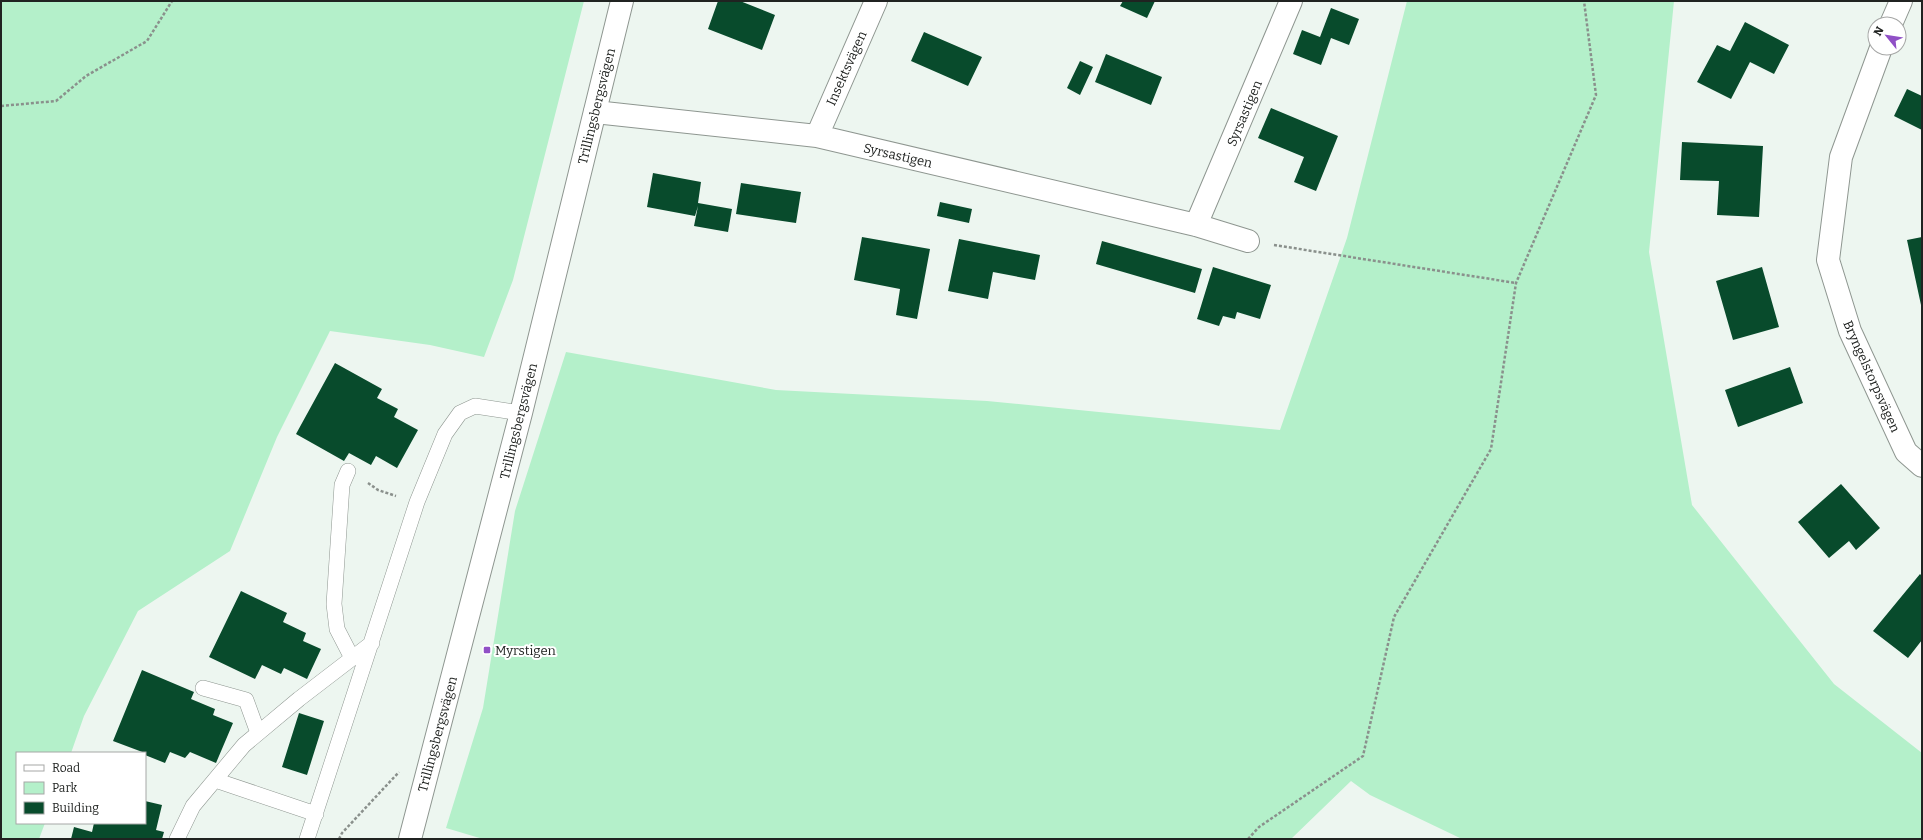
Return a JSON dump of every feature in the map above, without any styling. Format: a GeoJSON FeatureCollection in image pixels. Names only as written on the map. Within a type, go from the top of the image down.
{"type":"FeatureCollection","features":[{"type":"Feature","properties":{"kind":"street","name":"Trillingsbergsvägen"},"geometry":{"type":"LineString","coordinates":[[410,839],[521,413],[622,1]]}},
{"type":"Feature","properties":{"kind":"street","name":"Insektsvägen"},"geometry":{"type":"LineString","coordinates":[[817,136],[876,1]]}},
{"type":"Feature","properties":{"kind":"street","name":"Syrsastigen"},"geometry":{"type":"LineString","coordinates":[[1196,225],[1291,1]]}},
{"type":"Feature","properties":{"kind":"street"},"geometry":{"type":"LineString","coordinates":[[1894,16],[1901,1]]}},
{"type":"Feature","properties":{"kind":"street","name":"Bryngelstorpsvägen"},"geometry":{"type":"LineString","coordinates":[[1878,56],[1840,157],[1828,260],[1850,332],[1906,452],[1922,466]]}},
{"type":"Feature","properties":{"kind":"street","name":"Syrsastigen"},"geometry":{"type":"LineString","coordinates":[[595,112],[817,136],[1196,225],[1248,241]]}},
{"type":"Feature","properties":{"kind":"lane"},"geometry":{"type":"LineString","coordinates":[[307,839],[417,502],[445,434],[460,413],[475,406],[521,413]]}},
{"type":"Feature","properties":{"kind":"lane"},"geometry":{"type":"LineString","coordinates":[[348,471],[342,485],[334,604],[337,629],[352,658]]}},
{"type":"Feature","properties":{"kind":"lane"},"geometry":{"type":"LineString","coordinates":[[177,839],[193,806],[244,745],[372,642]]}},
{"type":"Feature","properties":{"kind":"lane"},"geometry":{"type":"LineString","coordinates":[[204,688],[246,700],[258,733]]}},
{"type":"Feature","properties":{"kind":"lane"},"geometry":{"type":"LineString","coordinates":[[215,780],[316,814]]}},
{"type":"Feature","properties":{"kind":"path"},"geometry":{"type":"LineString","coordinates":[[1,106],[56,101],[86,76],[147,41],[172,1]]}},
{"type":"Feature","properties":{"kind":"path"},"geometry":{"type":"LineString","coordinates":[[1248,839],[1259,827],[1363,756],[1394,617],[1491,449],[1516,283],[1596,95],[1584,1]]}},
{"type":"Feature","properties":{"kind":"path"},"geometry":{"type":"LineString","coordinates":[[1248,241],[1516,283]]}},
{"type":"Feature","properties":{"kind":"path"},"geometry":{"type":"LineString","coordinates":[[348,471],[378,490],[417,502]]}},
{"type":"Feature","properties":{"kind":"path"},"geometry":{"type":"LineString","coordinates":[[339,839],[342,833],[403,768]]}},
{"type":"Feature","properties":{"kind":"green space"},"geometry":{"type":"Polygon","coordinates":[[[1,1],[584,1],[513,280],[484,357],[430,345],[330,331],[277,437],[230,551],[138,611],[84,716],[71,752],[16,752],[16,824],[45,824],[39,839],[1,839],[1,1]]]}},
{"type":"Feature","properties":{"kind":"green space"},"geometry":{"type":"Polygon","coordinates":[[[1407,1],[1674,1],[1649,252],[1692,505],[1834,684],[1922,753],[1922,839],[1462,839],[1370,795],[1351,781],[1291,839],[483,839],[446,828],[483,708],[515,511],[566,352],[776,390],[987,401],[1280,430],[1347,238],[1407,1]]]}},
{"type":"Feature","properties":{"kind":"building"},"geometry":{"type":"Polygon","coordinates":[[[718,1],[740,1],[775,15],[762,50],[708,29],[718,1]]]}},
{"type":"Feature","properties":{"kind":"building"},"geometry":{"type":"Polygon","coordinates":[[[1123,1],[1155,1],[1147,18],[1120,6],[1123,1]]]}},
{"type":"Feature","properties":{"kind":"building"},"geometry":{"type":"Polygon","coordinates":[[[1331,8],[1359,19],[1349,45],[1331,38],[1321,65],[1293,54],[1302,30],[1320,37],[1331,8]]]}},
{"type":"Feature","properties":{"kind":"building"},"geometry":{"type":"Polygon","coordinates":[[[1745,22],[1789,45],[1774,74],[1750,62],[1731,99],[1697,82],[1717,45],[1730,51],[1745,22]]]}},
{"type":"Feature","properties":{"kind":"building"},"geometry":{"type":"Polygon","coordinates":[[[924,32],[982,57],[968,86],[911,61],[924,32]]]}},
{"type":"Feature","properties":{"kind":"building"},"geometry":{"type":"Polygon","coordinates":[[[1106,54],[1162,77],[1151,105],[1095,82],[1106,54]]]}},
{"type":"Feature","properties":{"kind":"building"},"geometry":{"type":"Polygon","coordinates":[[[1080,61],[1093,67],[1080,95],[1067,88],[1080,61]]]}},
{"type":"Feature","properties":{"kind":"building"},"geometry":{"type":"Polygon","coordinates":[[[1907,89],[1922,96],[1922,130],[1894,116],[1907,89]]]}},
{"type":"Feature","properties":{"kind":"building"},"geometry":{"type":"Polygon","coordinates":[[[1271,108],[1338,136],[1316,191],[1294,182],[1304,157],[1258,138],[1271,108]]]}},
{"type":"Feature","properties":{"kind":"building"},"geometry":{"type":"Polygon","coordinates":[[[1682,142],[1763,146],[1759,217],[1717,215],[1719,181],[1680,180],[1682,142]]]}},
{"type":"Feature","properties":{"kind":"building"},"geometry":{"type":"Polygon","coordinates":[[[653,173],[701,182],[698,203],[732,209],[728,232],[694,226],[698,206],[695,216],[647,207],[653,173]]]}},
{"type":"Feature","properties":{"kind":"building"},"geometry":{"type":"Polygon","coordinates":[[[741,183],[801,192],[796,223],[736,214],[741,183]]]}},
{"type":"Feature","properties":{"kind":"building"},"geometry":{"type":"Polygon","coordinates":[[[940,202],[972,209],[969,223],[937,216],[940,202]]]}},
{"type":"Feature","properties":{"kind":"building"},"geometry":{"type":"Polygon","coordinates":[[[862,237],[930,249],[917,319],[896,315],[900,289],[854,280],[862,237]]]}},
{"type":"Feature","properties":{"kind":"building"},"geometry":{"type":"Polygon","coordinates":[[[1922,237],[1922,304],[1921,305],[1907,240],[1922,237]]]}},
{"type":"Feature","properties":{"kind":"building"},"geometry":{"type":"Polygon","coordinates":[[[959,239],[1040,255],[1035,280],[993,272],[988,299],[948,291],[959,239]]]}},
{"type":"Feature","properties":{"kind":"building"},"geometry":{"type":"Polygon","coordinates":[[[1102,241],[1202,269],[1195,293],[1096,264],[1102,241]]]}},
{"type":"Feature","properties":{"kind":"building"},"geometry":{"type":"Polygon","coordinates":[[[1213,267],[1271,285],[1260,319],[1237,312],[1235,319],[1223,316],[1219,326],[1197,319],[1213,267]]]}},
{"type":"Feature","properties":{"kind":"building"},"geometry":{"type":"Polygon","coordinates":[[[1762,267],[1779,327],[1733,340],[1716,281],[1762,267]]]}},
{"type":"Feature","properties":{"kind":"building"},"geometry":{"type":"Polygon","coordinates":[[[335,363],[382,389],[377,398],[398,409],[394,417],[418,430],[397,468],[376,456],[371,465],[349,453],[344,461],[296,434],[335,363]]]}},
{"type":"Feature","properties":{"kind":"building"},"geometry":{"type":"Polygon","coordinates":[[[1790,367],[1803,403],[1738,427],[1725,390],[1790,367]]]}},
{"type":"Feature","properties":{"kind":"building"},"geometry":{"type":"Polygon","coordinates":[[[1841,484],[1880,528],[1856,550],[1849,541],[1829,558],[1798,522],[1841,484]]]}},
{"type":"Feature","properties":{"kind":"building"},"geometry":{"type":"Polygon","coordinates":[[[1920,574],[1922,576],[1922,640],[1908,658],[1873,631],[1920,574]]]}},
{"type":"Feature","properties":{"kind":"building"},"geometry":{"type":"Polygon","coordinates":[[[241,591],[287,613],[283,622],[306,633],[303,641],[321,649],[307,679],[284,668],[281,674],[262,665],[255,679],[209,657],[241,591]]]}},
{"type":"Feature","properties":{"kind":"building"},"geometry":{"type":"Polygon","coordinates":[[[142,670],[194,692],[191,699],[215,709],[213,715],[233,723],[216,763],[190,752],[185,758],[170,752],[165,763],[146,755],[146,752],[113,741],[142,670]]]}},
{"type":"Feature","properties":{"kind":"building"},"geometry":{"type":"Polygon","coordinates":[[[299,713],[324,721],[307,775],[282,767],[299,713]]]}},
{"type":"Feature","properties":{"kind":"building"},"geometry":{"type":"Polygon","coordinates":[[[146,801],[162,805],[156,830],[164,832],[162,839],[71,839],[74,827],[92,832],[94,824],[146,824],[146,801]]]}},
{"type":"Feature","properties":{"kind":"place","name":"Myrstigen"},"geometry":{"type":"Point","coordinates":[487,650]}}]}
